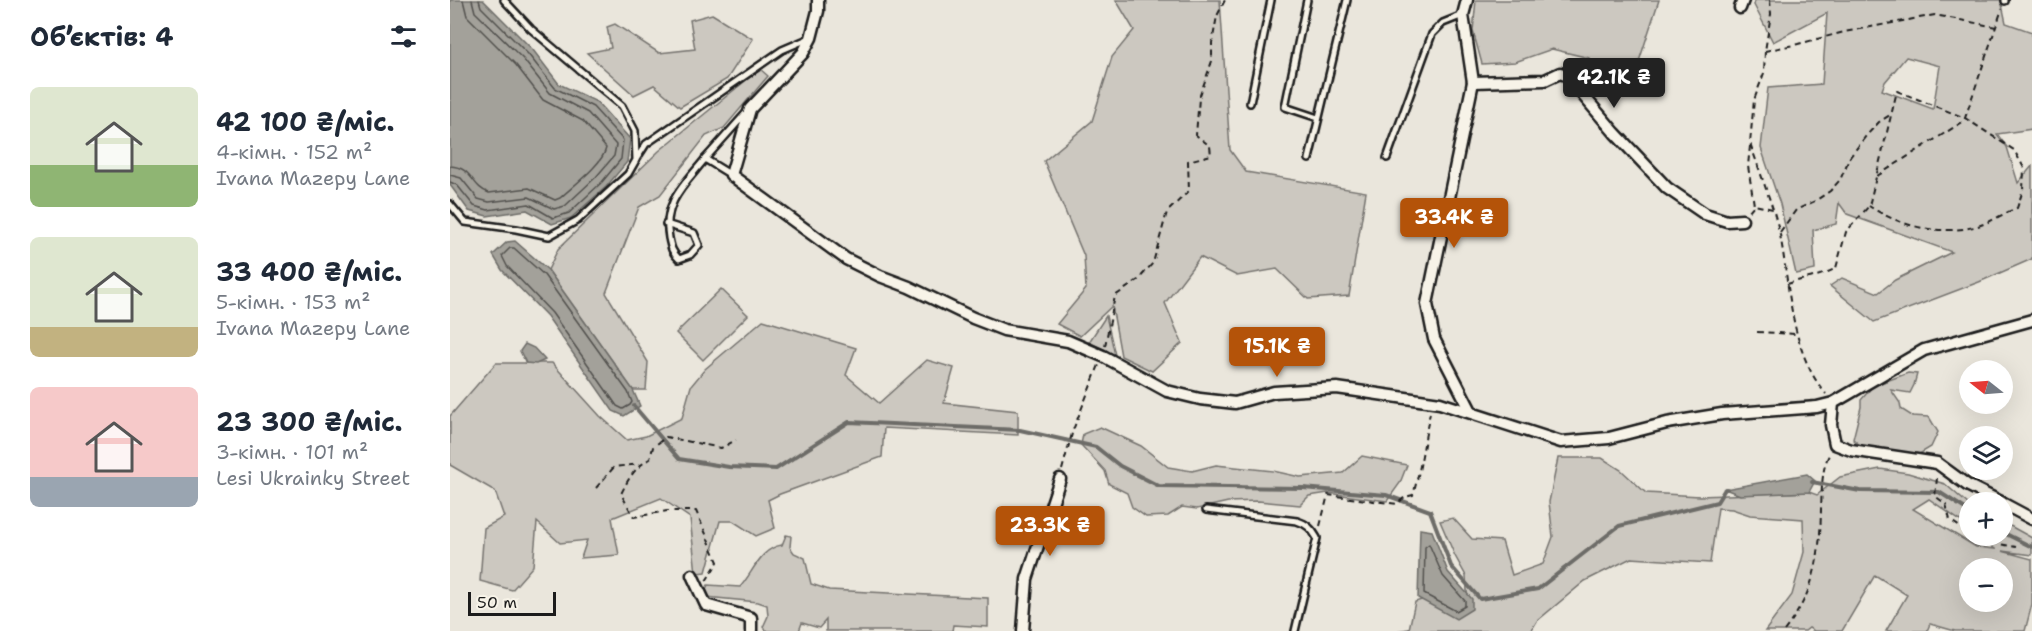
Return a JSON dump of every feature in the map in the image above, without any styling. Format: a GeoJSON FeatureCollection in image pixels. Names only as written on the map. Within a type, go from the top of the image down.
{"type":"FeatureCollection","features":[{"type":"Feature","properties":{"kind":"street"},"geometry":{"type":"LineString","coordinates":[[818,0],[818,11],[811,38],[803,52],[750,109],[730,175],[846,259],[872,272],[1005,330],[1068,341],[1103,356],[1167,391],[1200,399],[1235,403],[1274,392],[1337,388],[1432,401],[1471,411],[1561,442],[1609,438],[1667,423],[1722,414],[1816,407],[1833,403],[1924,350],[2032,320]]}},
{"type":"Feature","properties":{"kind":"street"},"geometry":{"type":"LineString","coordinates":[[1467,0],[1462,15],[1473,82],[1427,304],[1434,339],[1471,411]]}},
{"type":"Feature","properties":{"kind":"street"},"geometry":{"type":"LineString","coordinates":[[1473,82],[1545,80],[1560,73],[1571,77],[1582,94],[1621,140],[1667,188],[1705,214],[1727,221],[1742,220]]}},
{"type":"Feature","properties":{"kind":"street"},"geometry":{"type":"LineString","coordinates":[[1833,403],[1831,424],[1835,444],[1851,450],[1937,463],[1981,492]]}},
{"type":"Feature","properties":{"kind":"street"},"geometry":{"type":"LineString","coordinates":[[1023,631],[1027,579],[1060,480]]}},
{"type":"Feature","properties":{"kind":"street"},"geometry":{"type":"LineString","coordinates":[[2013,509],[2032,519]]}},
{"type":"Feature","properties":{"kind":"street"},"geometry":{"type":"LineString","coordinates":[[692,575],[706,605],[751,618],[751,631]]}},
{"type":"Feature","properties":{"kind":"lane"},"geometry":{"type":"LineString","coordinates":[[504,0],[531,29],[622,106],[634,131],[636,160]]}},
{"type":"Feature","properties":{"kind":"lane"},"geometry":{"type":"LineString","coordinates":[[1250,103],[1271,0]]}},
{"type":"Feature","properties":{"kind":"lane"},"geometry":{"type":"LineString","coordinates":[[1307,0],[1285,108],[1318,118]]}},
{"type":"Feature","properties":{"kind":"lane"},"geometry":{"type":"LineString","coordinates":[[1309,159],[1347,0]]}},
{"type":"Feature","properties":{"kind":"lane"},"geometry":{"type":"LineString","coordinates":[[1387,158],[1432,34],[1443,23],[1462,15]]}},
{"type":"Feature","properties":{"kind":"lane"},"geometry":{"type":"LineString","coordinates":[[450,204],[465,222],[549,236],[578,220],[628,174],[646,144],[782,50],[811,38]]}},
{"type":"Feature","properties":{"kind":"lane"},"geometry":{"type":"LineString","coordinates":[[666,224],[694,233],[699,245],[690,255],[679,259],[672,252],[666,224],[673,198],[750,109]]}},
{"type":"Feature","properties":{"kind":"lane"},"geometry":{"type":"LineString","coordinates":[[705,159],[730,175]]}},
{"type":"Feature","properties":{"kind":"lane"},"geometry":{"type":"LineString","coordinates":[[1206,510],[1297,521],[1306,524],[1317,538],[1295,631]]}},
{"type":"Feature","properties":{"kind":"path"},"geometry":{"type":"LineString","coordinates":[[1060,480],[1073,430],[1103,356],[1115,296],[1138,280],[1153,263],[1167,212],[1189,191],[1188,161],[1211,154],[1210,146],[1196,135],[1199,98],[1212,61],[1212,43],[1217,16],[1225,0]]}},
{"type":"Feature","properties":{"kind":"path"},"geometry":{"type":"LineString","coordinates":[[1742,220],[1754,205],[1748,166],[1754,100],[1764,73],[1771,14],[1770,0]]}},
{"type":"Feature","properties":{"kind":"path"},"geometry":{"type":"LineString","coordinates":[[1876,176],[1964,121],[2005,0]]}},
{"type":"Feature","properties":{"kind":"path"},"geometry":{"type":"LineString","coordinates":[[1765,51],[1844,32],[1935,15],[1996,27]]}},
{"type":"Feature","properties":{"kind":"path"},"geometry":{"type":"LineString","coordinates":[[1787,284],[1821,276],[1836,268],[1846,232],[1869,206],[1897,91],[1965,118],[2014,150],[2024,168],[2023,190],[2017,207],[1978,226],[1934,231],[1887,218],[1869,206]]}},
{"type":"Feature","properties":{"kind":"path"},"geometry":{"type":"LineString","coordinates":[[1780,232],[1796,210],[1830,191],[1840,180],[1850,157],[1866,136],[1879,122],[1891,114]]}},
{"type":"Feature","properties":{"kind":"path"},"geometry":{"type":"LineString","coordinates":[[1750,143],[1780,232],[1796,334],[1817,383],[1833,403]]}},
{"type":"Feature","properties":{"kind":"path"},"geometry":{"type":"LineString","coordinates":[[1754,205],[1773,209]]}},
{"type":"Feature","properties":{"kind":"path"},"geometry":{"type":"LineString","coordinates":[[1757,332],[1796,334]]}},
{"type":"Feature","properties":{"kind":"path"},"geometry":{"type":"LineString","coordinates":[[1317,538],[1328,495],[1397,504],[1405,497],[1413,495],[1420,472],[1432,401]]}},
{"type":"Feature","properties":{"kind":"path"},"geometry":{"type":"LineString","coordinates":[[700,591],[718,562],[696,511],[667,511],[634,517],[621,494],[628,478],[641,464],[650,459],[653,447],[666,437],[721,448],[736,440]]}},
{"type":"Feature","properties":{"kind":"path"},"geometry":{"type":"LineString","coordinates":[[1784,631],[1797,615],[1812,580],[1818,558],[1823,479],[1827,459],[1835,444]]}},
{"type":"Feature","properties":{"kind":"path"},"geometry":{"type":"LineString","coordinates":[[596,488],[614,467],[641,464]]}},
{"type":"Feature","properties":{"kind":"path"},"geometry":{"type":"LineString","coordinates":[[1937,488],[1935,496],[1946,504],[1950,520],[1959,526]]}},
{"type":"Feature","properties":{"kind":"path"},"geometry":{"type":"LineString","coordinates":[[2011,546],[2016,547]]}},
{"type":"Feature","properties":{"kind":"shaded area"},"geometry":{"type":"Polygon","coordinates":[[[1116,0],[1220,0],[1230,150],[1246,172],[1366,192],[1349,296],[1308,299],[1277,269],[1237,276],[1200,257],[1165,303],[1182,343],[1152,371],[1121,356],[1112,306],[1080,336],[1057,324],[1086,289],[1084,256],[1044,161],[1092,121],[1112,57],[1134,30],[1116,0]]]}},
{"type":"Feature","properties":{"kind":"shaded area"},"geometry":{"type":"Polygon","coordinates":[[[1476,0],[1659,0],[1629,92],[1601,95],[1589,58],[1552,49],[1515,62],[1482,64],[1473,31],[1476,0]]]}},
{"type":"Feature","properties":{"kind":"shaded area"},"geometry":{"type":"Polygon","coordinates":[[[1755,0],[2001,0],[2006,23],[2032,32],[2032,129],[1997,134],[2007,147],[2018,183],[2032,166],[2032,259],[1874,322],[1830,286],[1842,278],[1878,293],[1895,280],[1952,252],[1847,214],[1839,203],[1836,224],[1813,230],[1815,270],[1796,274],[1780,204],[1761,148],[1768,88],[1822,84],[1827,13],[1773,42],[1754,5],[1755,0]],[[1906,57],[1885,82],[1882,90],[1933,109],[1940,66],[1906,57]]]}},
{"type":"Feature","properties":{"kind":"shaded area"},"geometry":{"type":"Polygon","coordinates":[[[712,14],[753,39],[727,79],[680,107],[654,85],[634,95],[587,53],[611,48],[607,27],[615,24],[659,53],[695,49],[690,20],[712,14]]]}},
{"type":"Feature","properties":{"kind":"shaded area"},"geometry":{"type":"Polygon","coordinates":[[[760,69],[768,76],[724,128],[706,136],[660,195],[639,207],[606,293],[648,362],[646,390],[633,390],[548,270],[558,249],[659,151],[760,69]]]}},
{"type":"Feature","properties":{"kind":"shaded area"},"geometry":{"type":"Polygon","coordinates":[[[721,289],[748,315],[703,360],[676,333],[721,289]]]}},
{"type":"Feature","properties":{"kind":"shaded area"},"geometry":{"type":"Polygon","coordinates":[[[1106,316],[1115,355],[1089,342],[1106,316]]]}},
{"type":"Feature","properties":{"kind":"shaded area"},"geometry":{"type":"Polygon","coordinates":[[[763,320],[856,348],[846,375],[879,403],[927,360],[954,368],[944,403],[1018,411],[1018,435],[884,428],[882,457],[768,500],[775,528],[756,536],[733,521],[720,521],[706,572],[696,573],[690,518],[661,498],[612,518],[619,555],[581,558],[587,540],[560,543],[537,522],[533,566],[512,590],[480,581],[484,528],[504,517],[495,491],[450,465],[450,416],[496,363],[552,363],[600,416],[627,440],[646,436],[682,418],[691,386],[705,369],[763,320]]]}},
{"type":"Feature","properties":{"kind":"shaded area"},"geometry":{"type":"Polygon","coordinates":[[[1908,373],[1917,374],[1910,393],[1891,390],[1900,403],[1901,409],[1912,416],[1929,417],[1938,432],[1931,447],[1916,456],[1903,452],[1886,453],[1864,449],[1853,439],[1861,400],[1873,386],[1908,373]]]}},
{"type":"Feature","properties":{"kind":"shaded area"},"geometry":{"type":"Polygon","coordinates":[[[1100,427],[1141,446],[1168,467],[1192,471],[1216,465],[1273,471],[1300,477],[1343,473],[1362,456],[1407,465],[1400,483],[1387,501],[1328,493],[1309,496],[1300,505],[1258,501],[1228,502],[1197,509],[1182,507],[1168,516],[1146,517],[1132,507],[1127,493],[1109,484],[1105,471],[1081,445],[1083,434],[1100,427]]]}},
{"type":"Feature","properties":{"kind":"shaded area"},"geometry":{"type":"Polygon","coordinates":[[[1558,458],[1602,458],[1621,470],[1646,493],[1700,496],[1809,492],[1817,495],[1840,477],[1880,469],[1908,473],[1945,484],[1959,496],[1959,520],[1929,499],[1913,509],[1959,537],[1959,546],[1995,549],[1991,546],[2013,546],[2013,528],[2032,538],[2032,555],[2002,551],[2032,559],[2032,604],[2025,631],[1955,631],[1930,624],[1927,631],[1886,631],[1907,595],[1875,575],[1842,631],[1814,631],[1809,628],[1805,631],[1765,631],[1792,595],[1804,552],[1803,519],[1750,515],[1732,509],[1718,508],[1710,563],[1631,558],[1585,581],[1537,621],[1531,631],[1396,631],[1409,629],[1415,602],[1431,597],[1468,605],[1466,576],[1440,521],[1453,518],[1472,539],[1502,541],[1512,575],[1543,564],[1553,537],[1549,502],[1558,458]]]}},
{"type":"Feature","properties":{"kind":"shaded area"},"geometry":{"type":"Polygon","coordinates":[[[786,535],[791,536],[790,547],[794,553],[805,558],[811,584],[829,590],[988,598],[988,627],[953,625],[952,631],[826,631],[826,620],[819,628],[802,623],[799,631],[767,631],[763,627],[768,616],[767,605],[758,602],[706,597],[705,591],[708,585],[740,587],[762,556],[774,547],[782,545],[786,535]]]}},
{"type":"Feature","properties":{"kind":"water"},"geometry":{"type":"Polygon","coordinates":[[[450,0],[483,0],[533,50],[559,84],[597,102],[630,139],[627,162],[606,187],[571,218],[552,224],[527,210],[487,216],[469,211],[450,185],[450,0]]]}},
{"type":"Feature","properties":{"kind":"water"},"geometry":{"type":"Polygon","coordinates":[[[515,241],[548,270],[633,390],[640,406],[624,416],[613,411],[547,316],[502,270],[493,255],[507,242],[515,241]]]}},
{"type":"Feature","properties":{"kind":"water"},"geometry":{"type":"Polygon","coordinates":[[[525,344],[534,348],[545,360],[536,364],[526,363],[520,351],[525,344]]]}},
{"type":"Feature","properties":{"kind":"water"},"geometry":{"type":"Polygon","coordinates":[[[1807,474],[1815,481],[1809,492],[1740,495],[1725,489],[1807,474]]]}},
{"type":"Feature","properties":{"kind":"water"},"geometry":{"type":"Polygon","coordinates":[[[1420,529],[1432,531],[1448,572],[1472,599],[1472,609],[1456,619],[1418,598],[1420,529]]]}},
{"type":"Feature","properties":{"kind":"waterway"},"geometry":{"type":"LineString","coordinates":[[634,406],[679,459],[729,467],[776,469],[849,422],[1020,430],[1096,447],[1120,466],[1159,486],[1303,488],[1386,495],[1430,511],[1451,566],[1480,599],[1538,589],[1619,526],[1717,502],[1727,489]]}},
{"type":"Feature","properties":{"kind":"waterway"},"geometry":{"type":"LineString","coordinates":[[1812,482],[1860,491],[1939,492],[1959,505]]}},
{"type":"Feature","properties":{"kind":"waterway"},"geometry":{"type":"LineString","coordinates":[[2013,538],[2032,547]]}}]}
